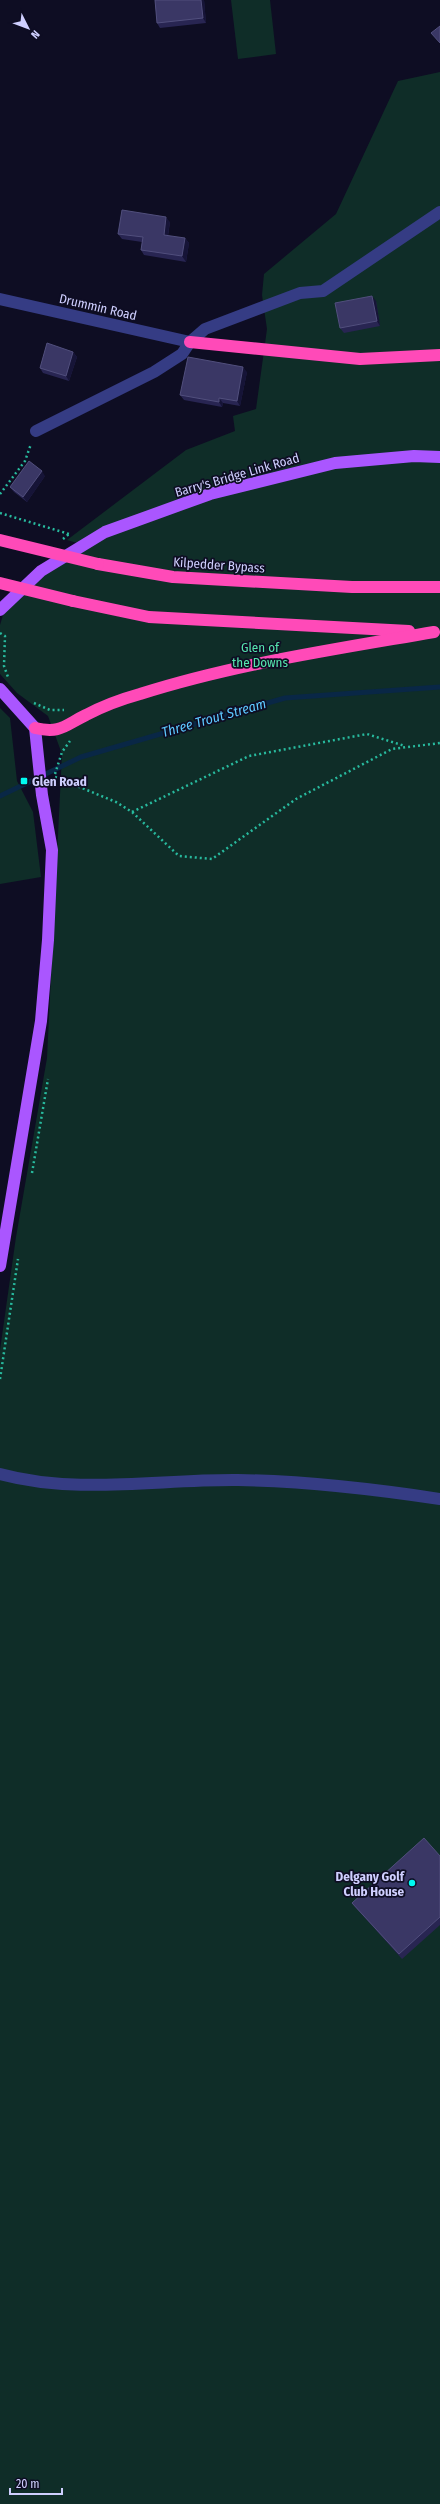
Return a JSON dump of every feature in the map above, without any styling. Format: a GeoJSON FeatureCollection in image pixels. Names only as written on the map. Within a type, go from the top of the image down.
{"type":"FeatureCollection","features":[{"type":"Feature","properties":{"kind":"highway"},"geometry":{"type":"LineString","coordinates":[[190,342],[360,359],[440,355]]}},
{"type":"Feature","properties":{"kind":"highway","name":"Kilpedder Bypass"},"geometry":{"type":"LineString","coordinates":[[0,540],[98,564],[172,577],[352,587],[440,587]]}},
{"type":"Feature","properties":{"kind":"highway"},"geometry":{"type":"LineString","coordinates":[[0,583],[149,617],[311,627],[437,632]]}},
{"type":"Feature","properties":{"kind":"highway"},"geometry":{"type":"LineString","coordinates":[[36,728],[55,730],[67,727],[85,715],[140,694],[278,659],[437,632]]}},
{"type":"Feature","properties":{"kind":"main road","name":"Barry's Bridge Link Road"},"geometry":{"type":"LineString","coordinates":[[0,610],[41,571],[104,532],[210,494],[335,463],[414,456],[440,456]]}},
{"type":"Feature","properties":{"kind":"main road"},"geometry":{"type":"LineString","coordinates":[[0,689],[36,728],[42,795],[52,850],[43,1006],[0,1266]]}},
{"type":"Feature","properties":{"kind":"street"},"geometry":{"type":"LineString","coordinates":[[36,430],[154,372],[182,354],[190,342],[205,329],[300,293],[323,291],[440,212]]}},
{"type":"Feature","properties":{"kind":"street","name":"Drummin Road"},"geometry":{"type":"LineString","coordinates":[[0,299],[190,342]]}},
{"type":"Feature","properties":{"kind":"street"},"geometry":{"type":"LineString","coordinates":[[0,1474],[64,1484],[238,1480],[385,1490],[440,1499]]}},
{"type":"Feature","properties":{"kind":"path"},"geometry":{"type":"LineString","coordinates":[[0,494],[25,462],[36,430]]}},
{"type":"Feature","properties":{"kind":"path"},"geometry":{"type":"LineString","coordinates":[[0,512],[69,534]]}},
{"type":"Feature","properties":{"kind":"path"},"geometry":{"type":"LineString","coordinates":[[0,633],[5,636],[4,666],[9,679]]}},
{"type":"Feature","properties":{"kind":"path"},"geometry":{"type":"LineString","coordinates":[[31,700],[50,710],[79,709],[85,715]]}},
{"type":"Feature","properties":{"kind":"path"},"geometry":{"type":"LineString","coordinates":[[132,812],[249,756],[367,734],[407,747]]}},
{"type":"Feature","properties":{"kind":"path"},"geometry":{"type":"LineString","coordinates":[[75,736],[62,752],[54,777],[116,802],[132,812],[179,856],[212,858],[296,799],[392,749],[440,743]]}},
{"type":"Feature","properties":{"kind":"green space"},"geometry":{"type":"Polygon","coordinates":[[[231,0],[270,0],[276,54],[238,59],[231,0]]]}},
{"type":"Feature","properties":{"kind":"green space","name":"Glen of the Downs"},"geometry":{"type":"Polygon","coordinates":[[[440,72],[440,2504],[0,2504],[0,1350],[16,1237],[47,1058],[62,754],[48,716],[17,693],[0,674],[0,625],[3,615],[77,543],[67,540],[186,450],[235,431],[233,416],[256,409],[267,329],[262,295],[264,274],[336,214],[398,81],[440,72]]]}},
{"type":"Feature","properties":{"kind":"green space"},"geometry":{"type":"Polygon","coordinates":[[[0,708],[10,718],[17,781],[33,812],[41,877],[0,884],[0,708]]]}},
{"type":"Feature","properties":{"kind":"building"},"geometry":{"type":"Polygon","coordinates":[[[155,0],[201,0],[203,18],[157,23],[155,0]]]}},
{"type":"Feature","properties":{"kind":"building"},"geometry":{"type":"Polygon","coordinates":[[[440,26],[440,43],[431,33],[440,26]]]}},
{"type":"Feature","properties":{"kind":"building"},"geometry":{"type":"Polygon","coordinates":[[[122,210],[166,217],[164,235],[185,238],[182,256],[141,250],[143,237],[118,234],[122,210]]]}},
{"type":"Feature","properties":{"kind":"building"},"geometry":{"type":"Polygon","coordinates":[[[372,296],[377,321],[340,328],[335,303],[372,296]]]}},
{"type":"Feature","properties":{"kind":"building"},"geometry":{"type":"Polygon","coordinates":[[[47,343],[73,352],[66,376],[40,368],[47,343]]]}},
{"type":"Feature","properties":{"kind":"building"},"geometry":{"type":"Polygon","coordinates":[[[188,357],[243,367],[237,401],[219,398],[219,402],[180,395],[188,357]]]}},
{"type":"Feature","properties":{"kind":"building"},"geometry":{"type":"Polygon","coordinates":[[[29,461],[42,471],[23,497],[10,487],[29,461]]]}},
{"type":"Feature","properties":{"kind":"building","name":"Delgany Golf Club House"},"geometry":{"type":"Polygon","coordinates":[[[424,1838],[440,1856],[440,1917],[399,1954],[352,1903],[424,1838]]]}},
{"type":"Feature","properties":{"kind":"waterway","name":"Three Trout Stream"},"geometry":{"type":"LineString","coordinates":[[0,796],[81,757],[285,698],[440,687]]}},
{"type":"Feature","properties":{"kind":"place","name":"Glen Road"},"geometry":{"type":"Point","coordinates":[24,781]}},
{"type":"Feature","properties":{"kind":"place","name":"Delgany Golf Club House"},"geometry":{"type":"Point","coordinates":[412,1883]}}]}
